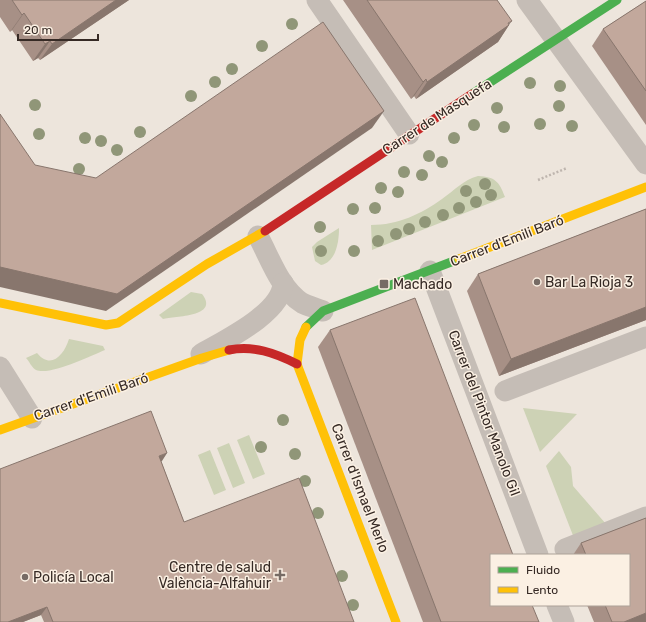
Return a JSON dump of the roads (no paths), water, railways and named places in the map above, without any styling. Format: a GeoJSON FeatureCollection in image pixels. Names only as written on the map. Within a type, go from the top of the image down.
{"type":"FeatureCollection","features":[{"type":"Feature","properties":{"kind":"street"},"geometry":{"type":"LineString","coordinates":[[317,0],[409,134]]}},
{"type":"Feature","properties":{"kind":"street"},"geometry":{"type":"LineString","coordinates":[[527,0],[646,164]]}},
{"type":"Feature","properties":{"kind":"street","name":"Carrer de Masquefa"},"geometry":{"type":"LineString","coordinates":[[0,302],[106,325],[118,323],[207,264],[258,236],[409,134],[556,41],[617,0]]}},
{"type":"Feature","properties":{"kind":"street","name":"Carrer d'Emili Baró"},"geometry":{"type":"LineString","coordinates":[[0,430],[182,365],[242,348],[277,353],[297,364],[299,340],[303,328],[310,320],[323,311],[646,187]]}},
{"type":"Feature","properties":{"kind":"street"},"geometry":{"type":"LineString","coordinates":[[258,236],[283,283],[303,303],[323,311]]}},
{"type":"Feature","properties":{"kind":"street","name":"Carrer del Pintor Manolo Gil"},"geometry":{"type":"LineString","coordinates":[[430,271],[538,554]]}},
{"type":"Feature","properties":{"kind":"street","name":"Carrer d'Emili Baró"},"geometry":{"type":"LineString","coordinates":[[182,365],[237,333],[268,311],[283,288],[283,283]]}},
{"type":"Feature","properties":{"kind":"street"},"geometry":{"type":"LineString","coordinates":[[505,391],[646,337]]}},
{"type":"Feature","properties":{"kind":"street","name":"Carrer d'Ismael Merlo"},"geometry":{"type":"LineString","coordinates":[[297,364],[396,622]]}},
{"type":"Feature","properties":{"kind":"street"},"geometry":{"type":"LineString","coordinates":[[0,367],[32,418]]}},
{"type":"Feature","properties":{"kind":"street"},"geometry":{"type":"LineString","coordinates":[[565,549],[646,517]]}},
{"type":"Feature","properties":{"kind":"street"},"geometry":{"type":"LineString","coordinates":[[557,606],[564,622]]}},
{"type":"Feature","properties":{"kind":"place","name":"Bar La Rioja 3"},"geometry":{"type":"Point","coordinates":[537,282]}},
{"type":"Feature","properties":{"kind":"place","name":"Machado"},"geometry":{"type":"Point","coordinates":[384,284]}},
{"type":"Feature","properties":{"kind":"place","name":"Centre de salud València-Alfahuir"},"geometry":{"type":"Point","coordinates":[280,575]}},
{"type":"Feature","properties":{"kind":"place","name":"Policía Local"},"geometry":{"type":"Point","coordinates":[25,577]}}]}
